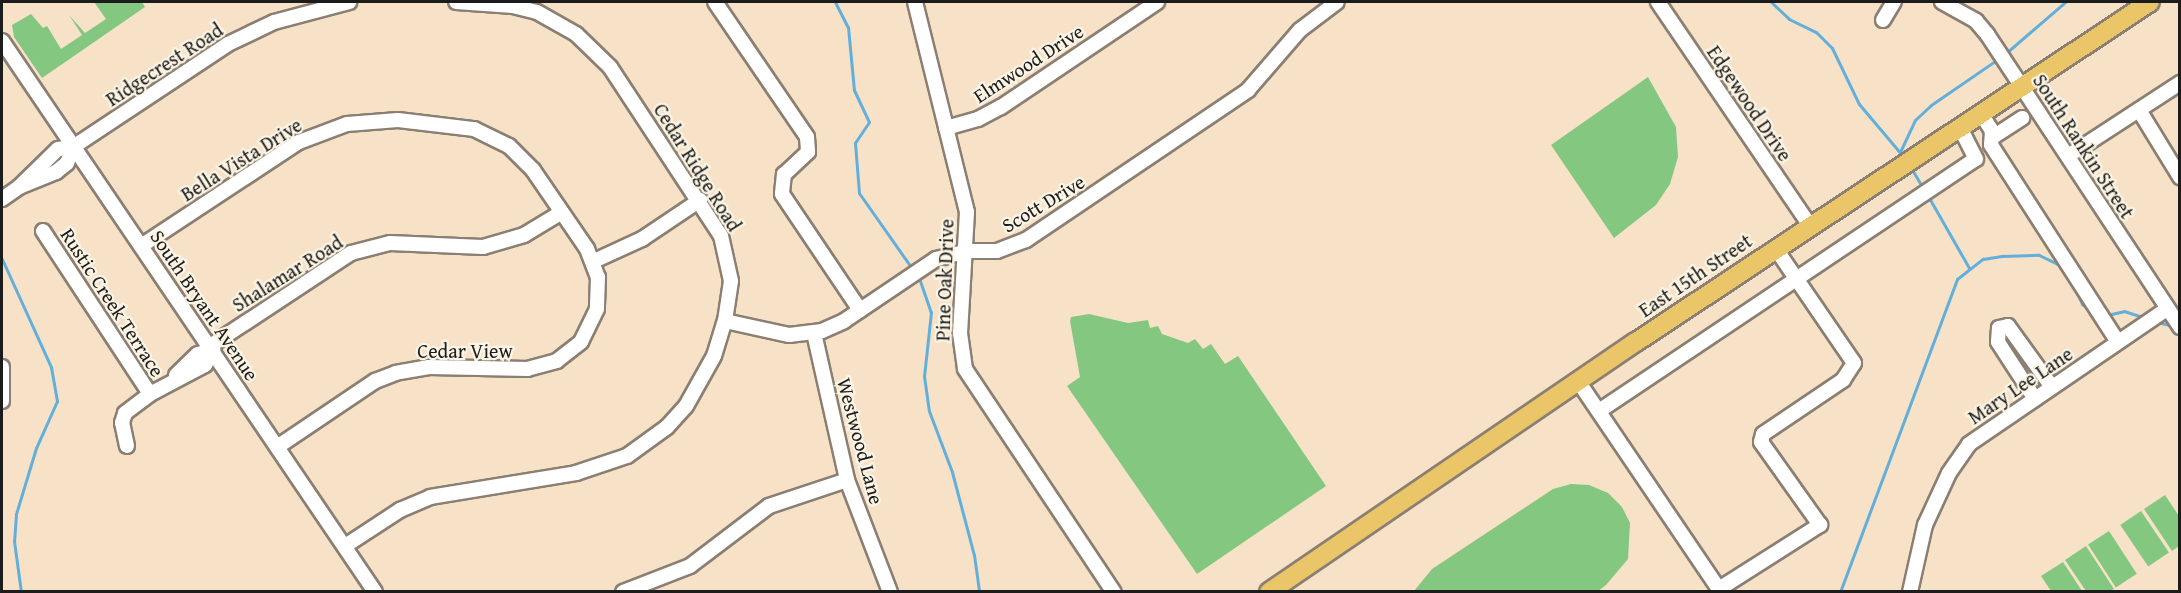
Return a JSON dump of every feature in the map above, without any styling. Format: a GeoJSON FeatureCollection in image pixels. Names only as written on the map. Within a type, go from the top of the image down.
{"type":"FeatureCollection","features":[{"type":"Feature","properties":{"kind":"main road","name":"East 15th Street"},"geometry":{"type":"LineString","coordinates":[[1269,591],[1578,381],[2150,2]]}},
{"type":"Feature","properties":{"kind":"street","name":"Ridgecrest Road"},"geometry":{"type":"LineString","coordinates":[[2,199],[19,187],[62,168],[73,147],[228,44],[274,22],[349,2]]}},
{"type":"Feature","properties":{"kind":"street","name":"Cedar Ridge Road"},"geometry":{"type":"LineString","coordinates":[[345,546],[400,510],[430,497],[576,473],[627,456],[667,427],[686,406],[714,356],[725,321],[731,281],[728,258],[721,236],[610,66],[576,34],[537,12],[513,6],[456,2]]}},
{"type":"Feature","properties":{"kind":"street"},"geometry":{"type":"LineString","coordinates":[[715,2],[807,137],[808,152],[784,174],[782,194],[860,310]]}},
{"type":"Feature","properties":{"kind":"street","name":"Pine Oak Drive"},"geometry":{"type":"LineString","coordinates":[[917,2],[967,213],[967,251],[960,339],[967,375],[1114,591]]}},
{"type":"Feature","properties":{"kind":"street","name":"Elmwood Drive"},"geometry":{"type":"LineString","coordinates":[[946,128],[978,119],[1001,107],[1157,2]]}},
{"type":"Feature","properties":{"kind":"street","name":"Scott Drive"},"geometry":{"type":"LineString","coordinates":[[725,321],[789,334],[814,333],[860,310],[936,259],[967,251],[997,250],[1026,240],[1252,87],[1300,30],[1337,2]]}},
{"type":"Feature","properties":{"kind":"street","name":"Edgewood Drive"},"geometry":{"type":"LineString","coordinates":[[1658,2],[1810,226]]}},
{"type":"Feature","properties":{"kind":"street"},"geometry":{"type":"LineString","coordinates":[[1883,20],[1894,2]]}},
{"type":"Feature","properties":{"kind":"street","name":"South Rankin Street"},"geometry":{"type":"LineString","coordinates":[[1942,2],[1957,4],[1987,33],[2180,327]]}},
{"type":"Feature","properties":{"kind":"street","name":"South Bryant Avenue"},"geometry":{"type":"LineString","coordinates":[[2,41],[375,591]]}},
{"type":"Feature","properties":{"kind":"street"},"geometry":{"type":"LineString","coordinates":[[2068,156],[2180,83]]}},
{"type":"Feature","properties":{"kind":"street"},"geometry":{"type":"LineString","coordinates":[[2139,110],[2180,177]]}},
{"type":"Feature","properties":{"kind":"street"},"geometry":{"type":"LineString","coordinates":[[1982,115],[1993,136],[1991,145],[2118,342]]}},
{"type":"Feature","properties":{"kind":"street"},"geometry":{"type":"LineString","coordinates":[[1993,136],[2022,118]]}},
{"type":"Feature","properties":{"kind":"street","name":"Bella Vista Drive"},"geometry":{"type":"LineString","coordinates":[[141,246],[299,142],[323,131],[372,120],[449,125],[490,135],[524,159],[594,261]]}},
{"type":"Feature","properties":{"kind":"street"},"geometry":{"type":"LineString","coordinates":[[1599,411],[1976,159],[1960,129]]}},
{"type":"Feature","properties":{"kind":"street"},"geometry":{"type":"LineString","coordinates":[[594,261],[642,239],[699,200]]}},
{"type":"Feature","properties":{"kind":"street","name":"Shalamar Road"},"geometry":{"type":"LineString","coordinates":[[212,348],[351,253],[390,243],[483,247],[524,235],[561,212]]}},
{"type":"Feature","properties":{"kind":"street","name":"Rustic Creek Terrace"},"geometry":{"type":"LineString","coordinates":[[43,231],[150,394]]}},
{"type":"Feature","properties":{"kind":"street"},"geometry":{"type":"LineString","coordinates":[[1578,381],[1719,589],[1820,525],[1761,442],[1763,434],[1843,380],[1854,363],[1776,249]]}},
{"type":"Feature","properties":{"kind":"street","name":"Cedar View"},"geometry":{"type":"LineString","coordinates":[[277,447],[375,381],[396,373],[429,368],[528,369],[557,361],[581,342],[593,322],[599,293],[594,261]]}},
{"type":"Feature","properties":{"kind":"street","name":"Mary Lee Lane"},"geometry":{"type":"LineString","coordinates":[[1910,591],[1925,525],[1949,473],[1978,435],[2167,309]]}},
{"type":"Feature","properties":{"kind":"street"},"geometry":{"type":"LineString","coordinates":[[2034,399],[1998,342],[1999,328],[2008,326],[2052,387]]}},
{"type":"Feature","properties":{"kind":"street","name":"Westwood Lane"},"geometry":{"type":"LineString","coordinates":[[814,333],[847,480],[890,591]]}},
{"type":"Feature","properties":{"kind":"street","name":"Rustic Creek Terrace"},"geometry":{"type":"LineString","coordinates":[[127,446],[122,423],[125,413],[168,383],[198,354],[212,348]]}},
{"type":"Feature","properties":{"kind":"street"},"geometry":{"type":"LineString","coordinates":[[2,367],[2,401]]}},
{"type":"Feature","properties":{"kind":"street"},"geometry":{"type":"LineString","coordinates":[[623,591],[690,566],[769,506],[847,480]]}},
{"type":"Feature","properties":{"kind":"green space"},"geometry":{"type":"Polygon","coordinates":[[[94,2],[142,2],[145,7],[42,78],[14,37],[12,25],[31,14],[43,28],[47,26],[61,49],[82,35],[69,15],[85,33],[106,19],[94,2]]]}},
{"type":"Feature","properties":{"kind":"green space"},"geometry":{"type":"Polygon","coordinates":[[[1648,77],[1676,127],[1678,157],[1670,184],[1656,205],[1614,238],[1551,145],[1648,77]]]}},
{"type":"Feature","properties":{"kind":"green space"},"geometry":{"type":"Polygon","coordinates":[[[1089,314],[1128,323],[1148,320],[1150,328],[1158,326],[1162,334],[1188,343],[1195,339],[1203,349],[1211,344],[1225,364],[1238,356],[1326,486],[1197,574],[1067,386],[1080,377],[1071,317],[1089,314]]]}},
{"type":"Feature","properties":{"kind":"green space"},"geometry":{"type":"Polygon","coordinates":[[[1571,484],[1589,485],[1608,493],[1622,507],[1630,523],[1628,559],[1597,592],[1414,591],[1432,569],[1553,489],[1571,484]]]}},
{"type":"Feature","properties":{"kind":"green space"},"geometry":{"type":"Polygon","coordinates":[[[2165,495],[2179,516],[2179,546],[2172,551],[2144,509],[2165,495]]]}},
{"type":"Feature","properties":{"kind":"green space"},"geometry":{"type":"Polygon","coordinates":[[[2141,511],[2169,552],[2148,566],[2120,525],[2141,511]]]}},
{"type":"Feature","properties":{"kind":"green space"},"geometry":{"type":"Polygon","coordinates":[[[2109,531],[2137,574],[2116,587],[2088,545],[2109,531]]]}},
{"type":"Feature","properties":{"kind":"green space"},"geometry":{"type":"Polygon","coordinates":[[[2086,546],[2114,589],[2086,591],[2065,560],[2086,546]]]}},
{"type":"Feature","properties":{"kind":"green space"},"geometry":{"type":"Polygon","coordinates":[[[2063,562],[2082,591],[2051,591],[2041,576],[2063,562]]]}},
{"type":"Feature","properties":{"kind":"waterway"},"geometry":{"type":"LineString","coordinates":[[835,2],[848,27],[854,90],[869,122],[855,143],[859,193],[911,267]]}},
{"type":"Feature","properties":{"kind":"waterway"},"geometry":{"type":"LineString","coordinates":[[1771,2],[1789,19],[1816,32],[1832,48],[1859,104],[1903,156]]}},
{"type":"Feature","properties":{"kind":"waterway"},"geometry":{"type":"LineString","coordinates":[[2006,53],[2065,2]]}},
{"type":"Feature","properties":{"kind":"waterway"},"geometry":{"type":"LineString","coordinates":[[1900,152],[1915,120],[1931,105],[1998,59]]}},
{"type":"Feature","properties":{"kind":"waterway"},"geometry":{"type":"LineString","coordinates":[[1911,168],[1923,188]]}},
{"type":"Feature","properties":{"kind":"waterway"},"geometry":{"type":"LineString","coordinates":[[1928,196],[1969,268]]}},
{"type":"Feature","properties":{"kind":"waterway"},"geometry":{"type":"LineString","coordinates":[[1840,592],[1957,279],[1983,259],[2002,256],[2039,255],[2062,266]]}},
{"type":"Feature","properties":{"kind":"waterway"},"geometry":{"type":"LineString","coordinates":[[2,259],[51,367],[57,401],[36,448],[16,514],[14,541],[21,592]]}},
{"type":"Feature","properties":{"kind":"waterway"},"geometry":{"type":"LineString","coordinates":[[919,278],[931,312],[924,376],[929,411],[952,472],[974,555],[979,592]]}},
{"type":"Feature","properties":{"kind":"waterway"},"geometry":{"type":"LineString","coordinates":[[2070,278],[2082,304],[2092,312]]}},
{"type":"Feature","properties":{"kind":"waterway"},"geometry":{"type":"LineString","coordinates":[[2107,315],[2124,311],[2146,318]]}},
{"type":"Feature","properties":{"kind":"waterway"},"geometry":{"type":"LineString","coordinates":[[2155,322],[2175,326]]}}]}
